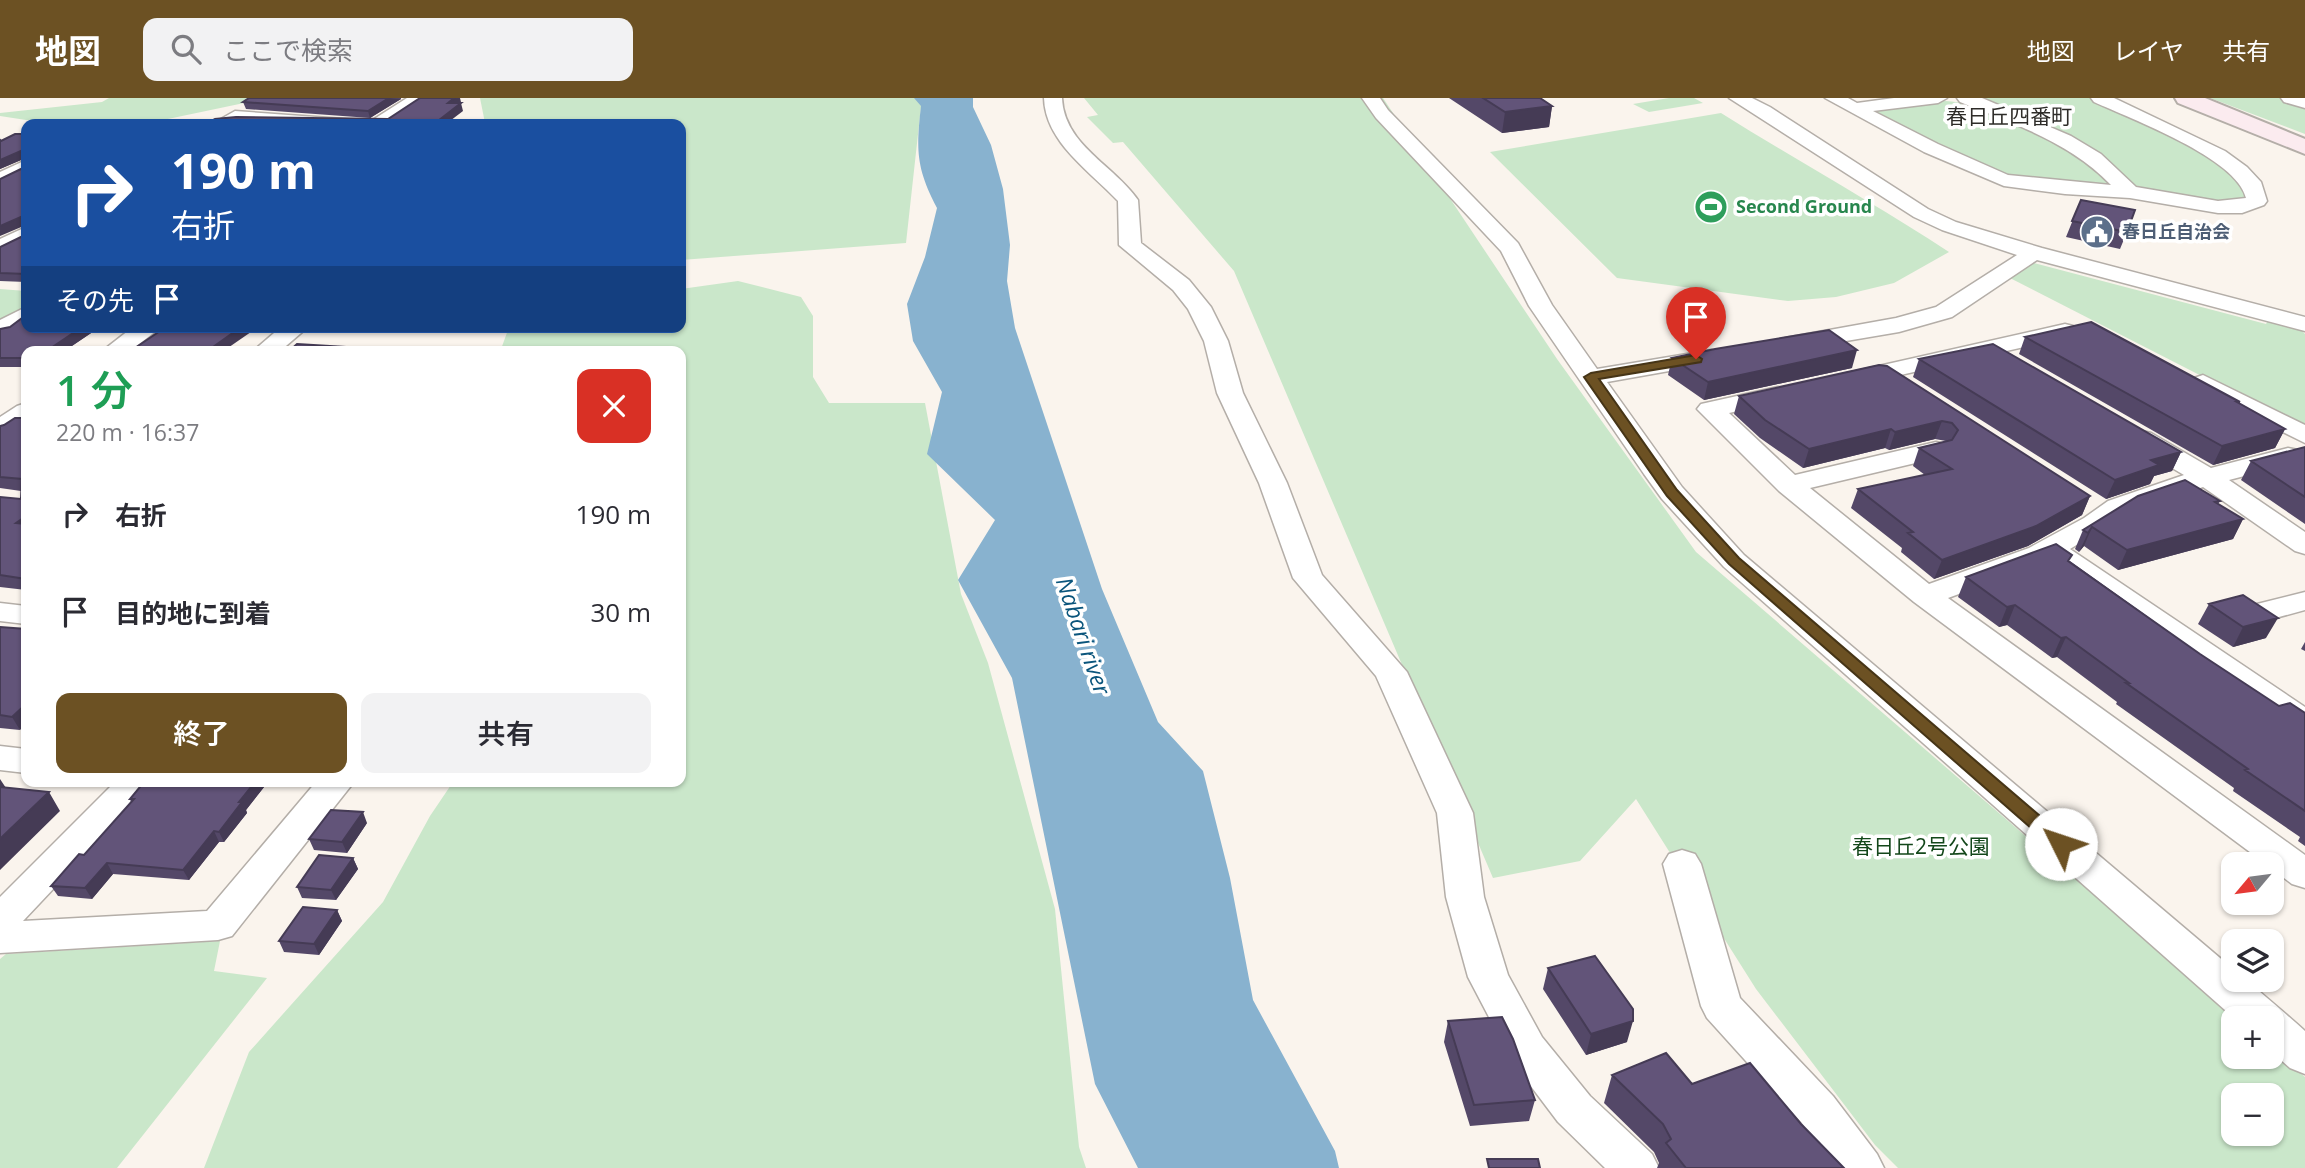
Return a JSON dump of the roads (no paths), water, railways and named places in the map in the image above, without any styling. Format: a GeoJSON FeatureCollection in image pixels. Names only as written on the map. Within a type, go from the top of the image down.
{"type":"FeatureCollection","features":[{"type":"Feature","properties":{"kind":"street"},"geometry":{"type":"LineString","coordinates":[[386,119],[419,98]]}},
{"type":"Feature","properties":{"kind":"street"},"geometry":{"type":"LineString","coordinates":[[1053,98],[1051,107],[1058,127],[1128,200],[1130,245],[1181,285],[1199,307],[1216,341],[1230,393],[1273,482],[1308,578],[1391,672],[1455,813],[1465,897],[1488,977],[1527,1049],[1574,1109],[1636,1168]]}},
{"type":"Feature","properties":{"kind":"street"},"geometry":{"type":"LineString","coordinates":[[1371,98],[1382,114],[1510,248],[1541,306],[1672,493],[1734,561],[2248,1006]]}},
{"type":"Feature","properties":{"kind":"street"},"geometry":{"type":"LineString","coordinates":[[1738,98],[1764,111],[1921,213],[1978,237],[2305,324]]}},
{"type":"Feature","properties":{"kind":"street"},"geometry":{"type":"LineString","coordinates":[[1834,98],[1931,148],[2004,180],[2064,188],[2130,192],[2225,207],[2249,206],[2258,198],[2253,183],[2236,165],[2214,151],[2100,98]]}},
{"type":"Feature","properties":{"kind":"street"},"geometry":{"type":"LineString","coordinates":[[1856,108],[1938,98]]}},
{"type":"Feature","properties":{"kind":"street"},"geometry":{"type":"LineString","coordinates":[[1966,98],[2040,128],[2076,147],[2097,160],[2130,192]]}},
{"type":"Feature","properties":{"kind":"street"},"geometry":{"type":"LineString","coordinates":[[2186,98],[2305,147]]}},
{"type":"Feature","properties":{"kind":"street"},"geometry":{"type":"LineString","coordinates":[[2290,98],[2305,103]]}},
{"type":"Feature","properties":{"kind":"street"},"geometry":{"type":"LineString","coordinates":[[230,119],[235,116],[284,119]]}},
{"type":"Feature","properties":{"kind":"street"},"geometry":{"type":"LineString","coordinates":[[0,180],[21,169]]}},
{"type":"Feature","properties":{"kind":"street"},"geometry":{"type":"LineString","coordinates":[[0,248],[21,236]]}},
{"type":"Feature","properties":{"kind":"street"},"geometry":{"type":"LineString","coordinates":[[1776,346],[1899,325],[1944,312],[2034,253]]}},
{"type":"Feature","properties":{"kind":"street"},"geometry":{"type":"LineString","coordinates":[[0,330],[21,317]]}},
{"type":"Feature","properties":{"kind":"street"},"geometry":{"type":"LineString","coordinates":[[1830,383],[2092,326]]}},
{"type":"Feature","properties":{"kind":"street"},"geometry":{"type":"LineString","coordinates":[[122,346],[140,333]]}},
{"type":"Feature","properties":{"kind":"street"},"geometry":{"type":"LineString","coordinates":[[272,346],[288,333]]}},
{"type":"Feature","properties":{"kind":"street"},"geometry":{"type":"LineString","coordinates":[[1828,337],[1918,394]]}},
{"type":"Feature","properties":{"kind":"street"},"geometry":{"type":"LineString","coordinates":[[1986,348],[2021,369]]}},
{"type":"Feature","properties":{"kind":"street"},"geometry":{"type":"LineString","coordinates":[[1591,377],[1736,352]]}},
{"type":"Feature","properties":{"kind":"street"},"geometry":{"type":"LineString","coordinates":[[2177,369],[2301,444]]}},
{"type":"Feature","properties":{"kind":"street"},"geometry":{"type":"LineString","coordinates":[[1804,389],[1710,409],[1789,485],[1925,596],[2305,874]]}},
{"type":"Feature","properties":{"kind":"street"},"geometry":{"type":"LineString","coordinates":[[0,403],[21,405]]}},
{"type":"Feature","properties":{"kind":"street"},"geometry":{"type":"LineString","coordinates":[[0,429],[21,414]]}},
{"type":"Feature","properties":{"kind":"street"},"geometry":{"type":"LineString","coordinates":[[2126,430],[2207,477],[2305,545]]}},
{"type":"Feature","properties":{"kind":"street"},"geometry":{"type":"LineString","coordinates":[[1925,596],[2051,548],[2094,524],[2094,507],[2207,477],[2301,444]]}},
{"type":"Feature","properties":{"kind":"street"},"geometry":{"type":"LineString","coordinates":[[1789,485],[1936,450]]}},
{"type":"Feature","properties":{"kind":"street"},"geometry":{"type":"LineString","coordinates":[[2051,548],[2305,723]]}},
{"type":"Feature","properties":{"kind":"street"},"geometry":{"type":"LineString","coordinates":[[2268,611],[2305,601]]}},
{"type":"Feature","properties":{"kind":"street"},"geometry":{"type":"LineString","coordinates":[[0,612],[21,614]]}},
{"type":"Feature","properties":{"kind":"street"},"geometry":{"type":"LineString","coordinates":[[0,758],[21,760]]}},
{"type":"Feature","properties":{"kind":"street"},"geometry":{"type":"LineString","coordinates":[[0,921],[131,787]]}},
{"type":"Feature","properties":{"kind":"street"},"geometry":{"type":"LineString","coordinates":[[0,938],[218,925],[332,787]]}},
{"type":"Feature","properties":{"kind":"street"},"geometry":{"type":"LineString","coordinates":[[1682,864],[1722,1006],[1811,1102],[1861,1168]]}},
{"type":"Feature","properties":{"kind":"street"},"geometry":{"type":"LineString","coordinates":[[2284,1038],[2305,1056]]}},
{"type":"Feature","properties":{"kind":"water","name":"Nabari river"},"geometry":{"type":"Polygon","coordinates":[[[914,98],[973,98],[973,107],[991,145],[1003,189],[1010,245],[1007,281],[1015,328],[1102,589],[1158,722],[1203,771],[1230,878],[1253,1000],[1335,1151],[1339,1168],[1138,1168],[1095,1084],[1012,678],[958,580],[995,520],[927,454],[942,392],[913,341],[907,304],[925,257],[937,208],[921,170],[918,135],[921,106],[914,98]]]}},
{"type":"Feature","properties":{"kind":"place","name":"Second Ground"},"geometry":{"type":"Point","coordinates":[1711,207]}},
{"type":"Feature","properties":{"kind":"place","name":"春日丘自治会"},"geometry":{"type":"Point","coordinates":[2097,232]}},
{"type":"Feature","properties":{"kind":"district","name":"春日丘四番町"},"geometry":{"type":"Point","coordinates":[2009,117]}},
{"type":"Feature","properties":{"kind":"park label","name":"春日丘2号公園"},"geometry":{"type":"Point","coordinates":[1921,847]}}]}
